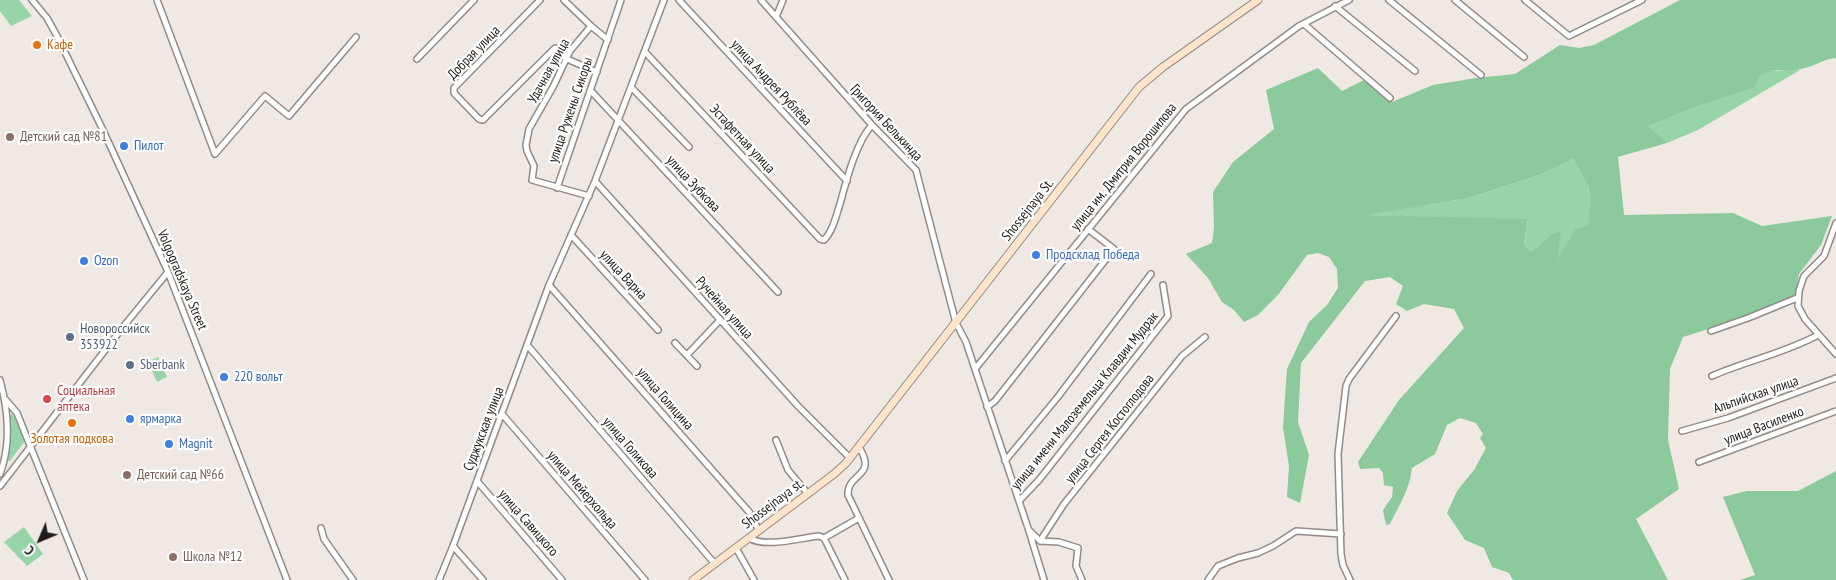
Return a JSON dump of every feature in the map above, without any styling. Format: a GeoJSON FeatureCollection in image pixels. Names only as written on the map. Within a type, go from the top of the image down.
{"type":"FeatureCollection","features":[{"type":"Feature","properties":{"kind":"street","name":"Volgogradskaya Street"},"geometry":{"type":"LineString","coordinates":[[32,0],[52,26],[168,272],[287,580]]}},
{"type":"Feature","properties":{"kind":"street"},"geometry":{"type":"LineString","coordinates":[[157,0],[215,154],[265,96],[290,116],[356,38]]}},
{"type":"Feature","properties":{"kind":"street"},"geometry":{"type":"LineString","coordinates":[[417,59],[474,0]]}},
{"type":"Feature","properties":{"kind":"street","name":"Добрая улица"},"geometry":{"type":"LineString","coordinates":[[540,0],[453,90],[454,93],[479,119],[483,120],[553,49],[558,49],[567,59]]}},
{"type":"Feature","properties":{"kind":"street"},"geometry":{"type":"LineString","coordinates":[[564,0],[608,40]]}},
{"type":"Feature","properties":{"kind":"street","name":"улица Ружены Сикоры"},"geometry":{"type":"LineString","coordinates":[[557,188],[568,150],[591,91],[621,0]]}},
{"type":"Feature","properties":{"kind":"street"},"geometry":{"type":"LineString","coordinates":[[571,235],[620,120],[664,0]]}},
{"type":"Feature","properties":{"kind":"street","name":"улица Андрея Рублёва"},"geometry":{"type":"LineString","coordinates":[[679,0],[847,181]]}},
{"type":"Feature","properties":{"kind":"street","name":"Григория Белькинда"},"geometry":{"type":"LineString","coordinates":[[761,0],[872,125],[916,170],[956,323],[966,342],[1030,531],[1044,580]]}},
{"type":"Feature","properties":{"kind":"street"},"geometry":{"type":"LineString","coordinates":[[776,17],[783,0]]}},
{"type":"Feature","properties":{"kind":"street","name":"Shossejnaya St."},"geometry":{"type":"LineString","coordinates":[[850,458],[1139,87],[1163,67],[1258,0]]}},
{"type":"Feature","properties":{"kind":"street","name":"улица им. Дмитрия Ворошилова"},"geometry":{"type":"LineString","coordinates":[[975,369],[1186,109],[1304,24],[1349,0]]}},
{"type":"Feature","properties":{"kind":"street"},"geometry":{"type":"LineString","coordinates":[[1390,0],[1481,75]]}},
{"type":"Feature","properties":{"kind":"street"},"geometry":{"type":"LineString","coordinates":[[1455,0],[1524,57]]}},
{"type":"Feature","properties":{"kind":"street"},"geometry":{"type":"LineString","coordinates":[[1525,0],[1569,36],[1642,0]]}},
{"type":"Feature","properties":{"kind":"street"},"geometry":{"type":"LineString","coordinates":[[1335,6],[1415,71]]}},
{"type":"Feature","properties":{"kind":"street"},"geometry":{"type":"LineString","coordinates":[[1304,24],[1390,98]]}},
{"type":"Feature","properties":{"kind":"street","name":"Удачная улица"},"geometry":{"type":"LineString","coordinates":[[557,188],[532,180],[534,166],[526,150],[529,129],[554,87],[573,46],[591,26]]}},
{"type":"Feature","properties":{"kind":"street","name":"Эстафетная улица"},"geometry":{"type":"LineString","coordinates":[[645,52],[817,237],[824,240],[835,220],[847,181]]}},
{"type":"Feature","properties":{"kind":"street"},"geometry":{"type":"LineString","coordinates":[[567,59],[597,72]]}},
{"type":"Feature","properties":{"kind":"street"},"geometry":{"type":"LineString","coordinates":[[631,87],[689,147]]}},
{"type":"Feature","properties":{"kind":"street","name":"улица Зубкова"},"geometry":{"type":"LineString","coordinates":[[591,91],[778,292]]}},
{"type":"Feature","properties":{"kind":"street"},"geometry":{"type":"LineString","coordinates":[[847,181],[863,137],[872,125]]}},
{"type":"Feature","properties":{"kind":"street","name":"Ручейная улица"},"geometry":{"type":"LineString","coordinates":[[595,181],[798,406],[850,458]]}},
{"type":"Feature","properties":{"kind":"street"},"geometry":{"type":"LineString","coordinates":[[557,188],[589,196]]}},
{"type":"Feature","properties":{"kind":"street"},"geometry":{"type":"LineString","coordinates":[[1836,223],[1824,256],[1804,276],[1797,298],[1801,313],[1818,336],[1836,354]]}},
{"type":"Feature","properties":{"kind":"street"},"geometry":{"type":"LineString","coordinates":[[987,407],[995,401],[1114,249],[1088,229]]}},
{"type":"Feature","properties":{"kind":"street","name":"Суджукская улица"},"geometry":{"type":"LineString","coordinates":[[439,580],[528,346],[549,285],[571,235]]}},
{"type":"Feature","properties":{"kind":"street","name":"улица Варна"},"geometry":{"type":"LineString","coordinates":[[571,235],[658,330]]}},
{"type":"Feature","properties":{"kind":"street"},"geometry":{"type":"LineString","coordinates":[[0,486],[168,272]]}},
{"type":"Feature","properties":{"kind":"street"},"geometry":{"type":"LineString","coordinates":[[1006,461],[1057,398],[1151,274]]}},
{"type":"Feature","properties":{"kind":"street","name":"улица Голицина"},"geometry":{"type":"LineString","coordinates":[[549,285],[750,513],[759,531]]}},
{"type":"Feature","properties":{"kind":"street","name":"улица имени Малоземельца Клавдии Мудрак"},"geometry":{"type":"LineString","coordinates":[[1019,501],[1038,480],[1168,316],[1163,286]]}},
{"type":"Feature","properties":{"kind":"street"},"geometry":{"type":"LineString","coordinates":[[1710,331],[1797,298]]}},
{"type":"Feature","properties":{"kind":"street"},"geometry":{"type":"LineString","coordinates":[[1350,580],[1343,565],[1341,554],[1338,460],[1346,386],[1349,379],[1396,316]]}},
{"type":"Feature","properties":{"kind":"street"},"geometry":{"type":"LineString","coordinates":[[687,356],[720,320]]}},
{"type":"Feature","properties":{"kind":"street"},"geometry":{"type":"LineString","coordinates":[[1712,376],[1818,336]]}},
{"type":"Feature","properties":{"kind":"street","name":"улица Сергея Костоглодова"},"geometry":{"type":"LineString","coordinates":[[1040,541],[1064,504],[1182,356],[1205,337]]}},
{"type":"Feature","properties":{"kind":"street"},"geometry":{"type":"LineString","coordinates":[[675,343],[697,366]]}},
{"type":"Feature","properties":{"kind":"street","name":"улица Голикова"},"geometry":{"type":"LineString","coordinates":[[528,346],[715,564]]}},
{"type":"Feature","properties":{"kind":"street","name":"Альпийская улица"},"geometry":{"type":"LineString","coordinates":[[1682,430],[1728,418],[1836,378]]}},
{"type":"Feature","properties":{"kind":"street"},"geometry":{"type":"LineString","coordinates":[[0,380],[5,399],[7,434],[0,474]]}},
{"type":"Feature","properties":{"kind":"street"},"geometry":{"type":"LineString","coordinates":[[5,399],[17,413],[84,580]]}},
{"type":"Feature","properties":{"kind":"street","name":"улица Василенко"},"geometry":{"type":"LineString","coordinates":[[1699,462],[1836,411]]}},
{"type":"Feature","properties":{"kind":"street","name":"улица Мейерхольда"},"geometry":{"type":"LineString","coordinates":[[502,414],[645,580]]}},
{"type":"Feature","properties":{"kind":"street"},"geometry":{"type":"LineString","coordinates":[[776,440],[788,470],[808,494]]}},
{"type":"Feature","properties":{"kind":"street"},"geometry":{"type":"LineString","coordinates":[[859,448],[864,456],[866,468],[848,489],[850,501],[889,580]]}},
{"type":"Feature","properties":{"kind":"street","name":"Shossejnaya st."},"geometry":{"type":"LineString","coordinates":[[715,564],[834,474],[850,458]]}},
{"type":"Feature","properties":{"kind":"street"},"geometry":{"type":"LineString","coordinates":[[2,468],[12,467],[22,459]]}},
{"type":"Feature","properties":{"kind":"street","name":"улица Савицкого"},"geometry":{"type":"LineString","coordinates":[[477,481],[562,580]]}},
{"type":"Feature","properties":{"kind":"street"},"geometry":{"type":"LineString","coordinates":[[824,538],[859,518]]}},
{"type":"Feature","properties":{"kind":"street"},"geometry":{"type":"LineString","coordinates":[[321,528],[324,539],[353,580]]}},
{"type":"Feature","properties":{"kind":"street"},"geometry":{"type":"LineString","coordinates":[[1030,531],[1040,541],[1059,542],[1078,548],[1076,566],[1082,580]]}},
{"type":"Feature","properties":{"kind":"street"},"geometry":{"type":"LineString","coordinates":[[1208,580],[1218,566],[1258,553],[1296,531],[1340,534]]}},
{"type":"Feature","properties":{"kind":"street"},"geometry":{"type":"LineString","coordinates":[[749,538],[764,543],[819,536],[824,538],[845,580]]}},
{"type":"Feature","properties":{"kind":"street"},"geometry":{"type":"LineString","coordinates":[[453,546],[483,580]]}},
{"type":"Feature","properties":{"kind":"street"},"geometry":{"type":"LineString","coordinates":[[736,548],[754,580]]}},
{"type":"Feature","properties":{"kind":"street"},"geometry":{"type":"LineString","coordinates":[[693,580],[715,564]]}},
{"type":"Feature","properties":{"kind":"green space"},"geometry":{"type":"Polygon","coordinates":[[[0,0],[19,0],[32,16],[11,26],[0,11],[0,0]]]}},
{"type":"Feature","properties":{"kind":"green space"},"geometry":{"type":"Polygon","coordinates":[[[1680,0],[1836,0],[1836,58],[1805,68],[1764,73],[1758,77],[1755,87],[1700,105],[1648,126],[1667,143],[1618,157],[1624,215],[1733,213],[1762,226],[1832,216],[1821,245],[1799,274],[1794,302],[1683,337],[1670,369],[1668,440],[1679,489],[1636,519],[1668,580],[1513,580],[1509,573],[1492,567],[1484,548],[1465,540],[1447,513],[1457,491],[1474,470],[1486,448],[1480,438],[1483,434],[1476,423],[1460,418],[1447,425],[1435,454],[1412,468],[1404,497],[1390,524],[1386,525],[1383,510],[1392,497],[1393,487],[1384,485],[1383,473],[1379,468],[1360,469],[1358,462],[1399,400],[1464,328],[1454,309],[1424,304],[1407,311],[1396,304],[1403,286],[1390,277],[1365,281],[1301,363],[1298,422],[1309,455],[1300,503],[1287,497],[1289,466],[1283,427],[1287,369],[1309,322],[1327,305],[1338,288],[1337,269],[1329,257],[1318,253],[1307,255],[1278,295],[1258,315],[1244,322],[1234,310],[1222,302],[1208,278],[1186,254],[1212,243],[1214,228],[1213,192],[1233,162],[1274,129],[1266,90],[1318,68],[1342,91],[1364,80],[1392,102],[1433,85],[1515,74],[1560,45],[1579,48],[1594,45],[1680,0]],[[1573,159],[1542,174],[1469,198],[1366,215],[1528,219],[1524,244],[1531,252],[1549,236],[1561,231],[1557,260],[1575,230],[1588,226],[1589,191],[1584,176],[1573,159]]]}},
{"type":"Feature","properties":{"kind":"green space"},"geometry":{"type":"Polygon","coordinates":[[[1800,70],[1698,130],[1667,143],[1647,126],[1700,105],[1768,71],[1800,70]]]}},
{"type":"Feature","properties":{"kind":"green space"},"geometry":{"type":"Polygon","coordinates":[[[1573,159],[1586,178],[1592,206],[1588,227],[1556,261],[1549,236],[1531,252],[1524,244],[1528,220],[1363,215],[1469,198],[1542,174],[1573,159]]]}},
{"type":"Feature","properties":{"kind":"green space"},"geometry":{"type":"Polygon","coordinates":[[[158,357],[167,377],[157,382],[148,362],[158,357]]]}},
{"type":"Feature","properties":{"kind":"green space"},"geometry":{"type":"Polygon","coordinates":[[[13,414],[25,441],[10,461],[5,460],[9,442],[9,415],[13,414]]]}},
{"type":"Feature","properties":{"kind":"green space"},"geometry":{"type":"Polygon","coordinates":[[[1836,471],[1836,580],[1740,580],[1755,575],[1723,497],[1747,491],[1798,491],[1836,471]]]}},
{"type":"Feature","properties":{"kind":"green space"},"geometry":{"type":"Polygon","coordinates":[[[24,527],[43,554],[27,566],[4,542],[24,527]]]}},
{"type":"Feature","properties":{"kind":"place","name":"Кафе"},"geometry":{"type":"Point","coordinates":[37,45]}},
{"type":"Feature","properties":{"kind":"place","name":"Детский сад №81"},"geometry":{"type":"Point","coordinates":[10,137]}},
{"type":"Feature","properties":{"kind":"place","name":"Пилот"},"geometry":{"type":"Point","coordinates":[124,146]}},
{"type":"Feature","properties":{"kind":"place","name":"Продсклад Победа"},"geometry":{"type":"Point","coordinates":[1036,255]}},
{"type":"Feature","properties":{"kind":"place","name":"Ozon"},"geometry":{"type":"Point","coordinates":[84,261]}},
{"type":"Feature","properties":{"kind":"place","name":"Новороссийск 353922"},"geometry":{"type":"Point","coordinates":[70,337]}},
{"type":"Feature","properties":{"kind":"place","name":"Sberbank"},"geometry":{"type":"Point","coordinates":[130,365]}},
{"type":"Feature","properties":{"kind":"place","name":"220 вольт"},"geometry":{"type":"Point","coordinates":[224,377]}},
{"type":"Feature","properties":{"kind":"place","name":"Социальная аптека"},"geometry":{"type":"Point","coordinates":[47,399]}},
{"type":"Feature","properties":{"kind":"place","name":"ярмарка"},"geometry":{"type":"Point","coordinates":[130,419]}},
{"type":"Feature","properties":{"kind":"place","name":"Золотая подкова"},"geometry":{"type":"Point","coordinates":[72,423]}},
{"type":"Feature","properties":{"kind":"place","name":"Magnit"},"geometry":{"type":"Point","coordinates":[169,444]}},
{"type":"Feature","properties":{"kind":"place","name":"Детский сад №66"},"geometry":{"type":"Point","coordinates":[127,475]}},
{"type":"Feature","properties":{"kind":"place","name":"Школа №12"},"geometry":{"type":"Point","coordinates":[173,557]}}]}
